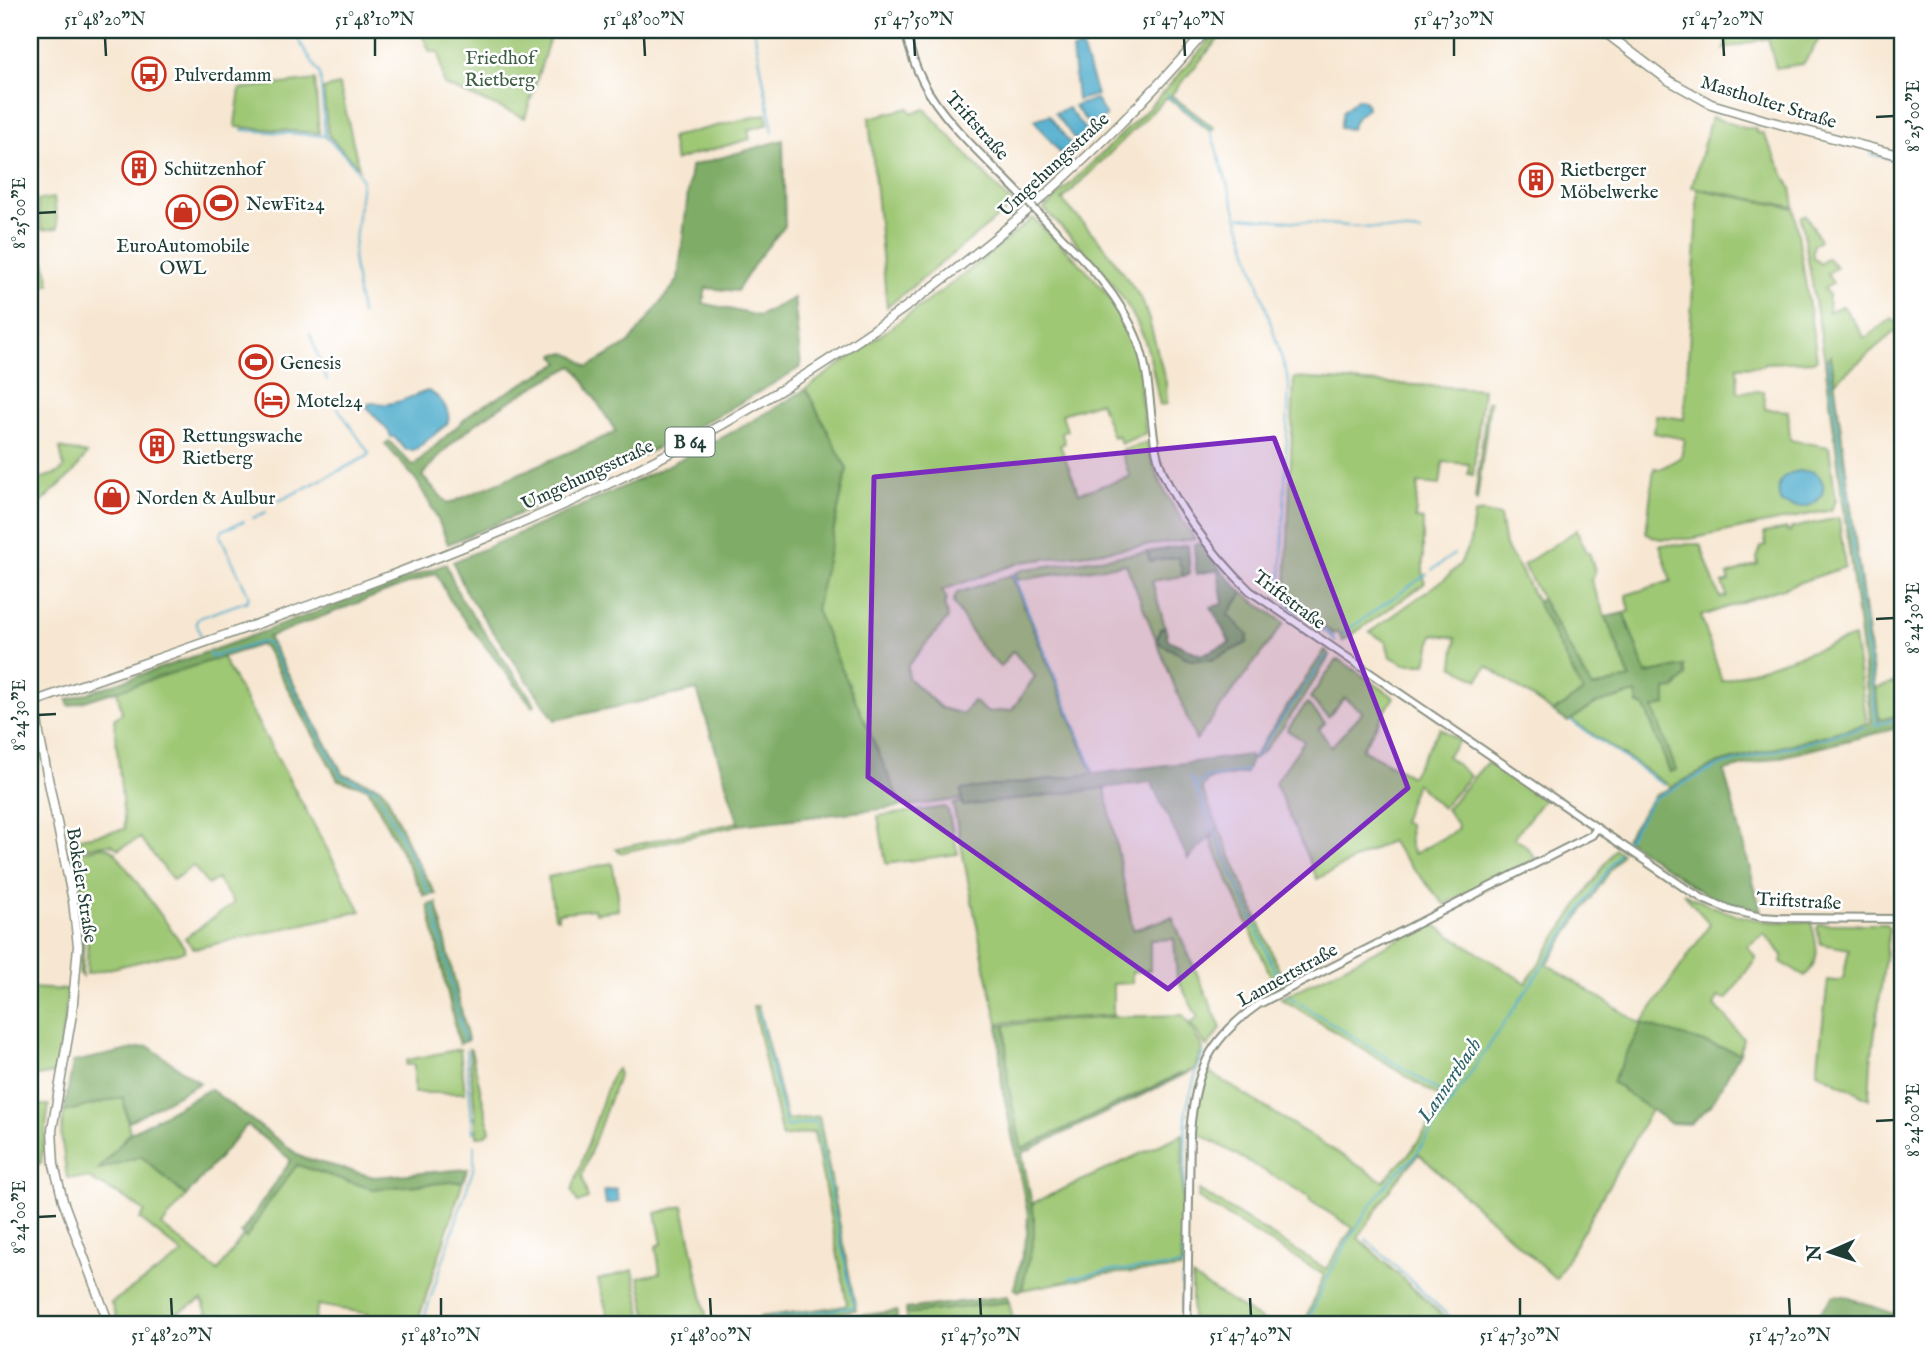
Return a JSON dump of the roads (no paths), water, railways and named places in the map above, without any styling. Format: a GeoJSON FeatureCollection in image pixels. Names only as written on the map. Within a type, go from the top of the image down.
{"type":"FeatureCollection","features":[{"type":"Feature","properties":{"kind":"main road","name":"Umgehungsstraße"},"geometry":{"type":"LineString","coordinates":[[32,702],[336,597],[451,552],[575,499],[756,405],[807,375],[898,314],[984,248],[1098,147],[1207,30]]}},
{"type":"Feature","properties":{"kind":"main road","name":"Mastholter Straße"},"geometry":{"type":"LineString","coordinates":[[1602,30],[1668,80],[1711,104],[1902,156]]}},
{"type":"Feature","properties":{"kind":"main road","name":"Bokeler Straße"},"geometry":{"type":"LineString","coordinates":[[32,702],[73,901],[78,946],[72,1014],[53,1121],[54,1165],[63,1201],[109,1324]]}},
{"type":"Feature","properties":{"kind":"main road","name":"Bokeler Straße"},"geometry":{"type":"LineString","coordinates":[[30,716],[39,734]]}},
{"type":"Feature","properties":{"kind":"street","name":"Triftstraße"},"geometry":{"type":"LineString","coordinates":[[905,30],[912,59],[940,110],[1105,283],[1119,304],[1131,326],[1149,380],[1153,432],[1161,468],[1180,505],[1226,567],[1250,591],[1705,900],[1761,917],[1902,919]]}},
{"type":"Feature","properties":{"kind":"street"},"geometry":{"type":"LineString","coordinates":[[30,690],[32,702]]}},
{"type":"Feature","properties":{"kind":"street","name":"Lannertstraße"},"geometry":{"type":"LineString","coordinates":[[1187,1324],[1192,1105],[1202,1069],[1224,1032],[1259,1004],[1592,835],[1597,828]]}},
{"type":"Feature","properties":{"kind":"water"},"geometry":{"type":"Polygon","coordinates":[[[1082,47],[1097,95],[1077,100],[1072,50],[1082,47]]]}},
{"type":"Feature","properties":{"kind":"water"},"geometry":{"type":"Polygon","coordinates":[[[1096,99],[1106,116],[1092,128],[1074,106],[1096,99]]]}},
{"type":"Feature","properties":{"kind":"water"},"geometry":{"type":"Polygon","coordinates":[[[1357,99],[1362,99],[1367,108],[1356,118],[1351,129],[1340,128],[1343,111],[1357,99]]]}},
{"type":"Feature","properties":{"kind":"water"},"geometry":{"type":"Polygon","coordinates":[[[1068,108],[1087,132],[1076,141],[1055,113],[1068,108]]]}},
{"type":"Feature","properties":{"kind":"water"},"geometry":{"type":"Polygon","coordinates":[[[1049,115],[1072,146],[1061,154],[1034,120],[1049,115]]]}},
{"type":"Feature","properties":{"kind":"water"},"geometry":{"type":"Polygon","coordinates":[[[428,391],[447,409],[447,424],[415,450],[406,450],[391,437],[367,407],[371,403],[396,402],[428,391]]]}},
{"type":"Feature","properties":{"kind":"water"},"geometry":{"type":"Polygon","coordinates":[[[1811,471],[1818,476],[1822,482],[1821,496],[1807,506],[1795,507],[1781,503],[1778,491],[1781,481],[1788,474],[1811,471]]]}},
{"type":"Feature","properties":{"kind":"water"},"geometry":{"type":"Polygon","coordinates":[[[616,1189],[619,1202],[606,1204],[604,1191],[616,1189]]]}},
{"type":"Feature","properties":{"kind":"waterway"},"geometry":{"type":"LineString","coordinates":[[292,30],[320,74],[325,136],[352,163],[362,181],[353,258],[361,314]]}},
{"type":"Feature","properties":{"kind":"waterway"},"geometry":{"type":"LineString","coordinates":[[754,30],[773,131]]}},
{"type":"Feature","properties":{"kind":"waterway"},"geometry":{"type":"LineString","coordinates":[[1166,94],[1210,129],[1287,375],[1289,384],[1281,581],[1284,598],[1287,604],[1333,637],[1335,642]]}},
{"type":"Feature","properties":{"kind":"waterway"},"geometry":{"type":"LineString","coordinates":[[242,130],[325,136]]}},
{"type":"Feature","properties":{"kind":"waterway"},"geometry":{"type":"LineString","coordinates":[[1871,154],[1902,162]]}},
{"type":"Feature","properties":{"kind":"waterway"},"geometry":{"type":"LineString","coordinates":[[1241,217],[1421,232]]}},
{"type":"Feature","properties":{"kind":"waterway"},"geometry":{"type":"LineString","coordinates":[[310,334],[327,380]]}},
{"type":"Feature","properties":{"kind":"waterway"},"geometry":{"type":"LineString","coordinates":[[1828,360],[1877,725]]}},
{"type":"Feature","properties":{"kind":"waterway"},"geometry":{"type":"LineString","coordinates":[[279,501],[368,456],[369,453],[333,401]]}},
{"type":"Feature","properties":{"kind":"waterway"},"geometry":{"type":"LineString","coordinates":[[253,518],[266,512]]}},
{"type":"Feature","properties":{"kind":"waterway"},"geometry":{"type":"LineString","coordinates":[[201,636],[196,622],[199,618],[247,601],[249,596],[220,535],[223,530],[244,521]]}},
{"type":"Feature","properties":{"kind":"waterway"},"geometry":{"type":"LineString","coordinates":[[1432,570],[1454,554]]}},
{"type":"Feature","properties":{"kind":"waterway"},"geometry":{"type":"LineString","coordinates":[[1013,574],[1093,770]]}},
{"type":"Feature","properties":{"kind":"waterway"},"geometry":{"type":"LineString","coordinates":[[1342,634],[1427,574]]}},
{"type":"Feature","properties":{"kind":"waterway"},"geometry":{"type":"LineString","coordinates":[[210,653],[211,657],[262,642],[269,644],[341,776],[376,789],[430,894]]}},
{"type":"Feature","properties":{"kind":"waterway"},"geometry":{"type":"LineString","coordinates":[[1254,758],[1327,655]]}},
{"type":"Feature","properties":{"kind":"waterway","name":"Lannertbach"},"geometry":{"type":"LineString","coordinates":[[1874,725],[1902,718]]}},
{"type":"Feature","properties":{"kind":"waterway"},"geometry":{"type":"LineString","coordinates":[[1571,721],[1664,785]]}},
{"type":"Feature","properties":{"kind":"waterway","name":"Lannertbach"},"geometry":{"type":"LineString","coordinates":[[1625,843],[1654,798],[1721,765],[1865,727]]}},
{"type":"Feature","properties":{"kind":"waterway"},"geometry":{"type":"LineString","coordinates":[[1197,786],[1205,778],[1247,770]]}},
{"type":"Feature","properties":{"kind":"waterway"},"geometry":{"type":"LineString","coordinates":[[1191,777],[1281,985]]}},
{"type":"Feature","properties":{"kind":"waterway","name":"Lannertbach"},"geometry":{"type":"LineString","coordinates":[[1307,1324],[1332,1269],[1363,1217],[1390,1180],[1414,1157],[1619,853]]}},
{"type":"Feature","properties":{"kind":"waterway"},"geometry":{"type":"LineString","coordinates":[[433,906],[464,1040]]}},
{"type":"Feature","properties":{"kind":"waterway"},"geometry":{"type":"LineString","coordinates":[[1288,996],[1444,1094],[1451,1102]]}},
{"type":"Feature","properties":{"kind":"waterway"},"geometry":{"type":"LineString","coordinates":[[758,1010],[786,1127],[816,1121],[854,1307],[759,1319]]}},
{"type":"Feature","properties":{"kind":"waterway"},"geometry":{"type":"LineString","coordinates":[[466,1050],[473,1133]]}},
{"type":"Feature","properties":{"kind":"waterway"},"geometry":{"type":"LineString","coordinates":[[1069,1278],[1107,1271],[1183,1266],[1186,1110],[1204,1052]]}},
{"type":"Feature","properties":{"kind":"waterway"},"geometry":{"type":"LineString","coordinates":[[422,1324],[474,1167],[474,1145]]}},
{"type":"Feature","properties":{"kind":"waterway"},"geometry":{"type":"LineString","coordinates":[[1366,1239],[1457,1324]]}},
{"type":"Feature","properties":{"kind":"waterway"},"geometry":{"type":"LineString","coordinates":[[1182,1277],[1182,1324]]}},
{"type":"Feature","properties":{"kind":"place","name":"Pulverdamm"},"geometry":{"type":"Point","coordinates":[149,74]}},
{"type":"Feature","properties":{"kind":"place","name":"Schützenhof"},"geometry":{"type":"Point","coordinates":[139,168]}},
{"type":"Feature","properties":{"kind":"place","name":"Rietberger Möbelwerke"},"geometry":{"type":"Point","coordinates":[1536,180]}},
{"type":"Feature","properties":{"kind":"place","name":"NewFit24"},"geometry":{"type":"Point","coordinates":[221,203]}},
{"type":"Feature","properties":{"kind":"place","name":"EuroAutomobile OWL"},"geometry":{"type":"Point","coordinates":[183,212]}},
{"type":"Feature","properties":{"kind":"place","name":"Genesis"},"geometry":{"type":"Point","coordinates":[256,362]}},
{"type":"Feature","properties":{"kind":"place","name":"Motel24"},"geometry":{"type":"Point","coordinates":[272,400]}},
{"type":"Feature","properties":{"kind":"place","name":"Rettungswache Rietberg"},"geometry":{"type":"Point","coordinates":[157,446]}},
{"type":"Feature","properties":{"kind":"place","name":"Norden & Aulbur"},"geometry":{"type":"Point","coordinates":[112,497]}},
{"type":"Feature","properties":{"kind":"park label","name":"Friedhof Rietberg"},"geometry":{"type":"Point","coordinates":[500,68]}}]}
